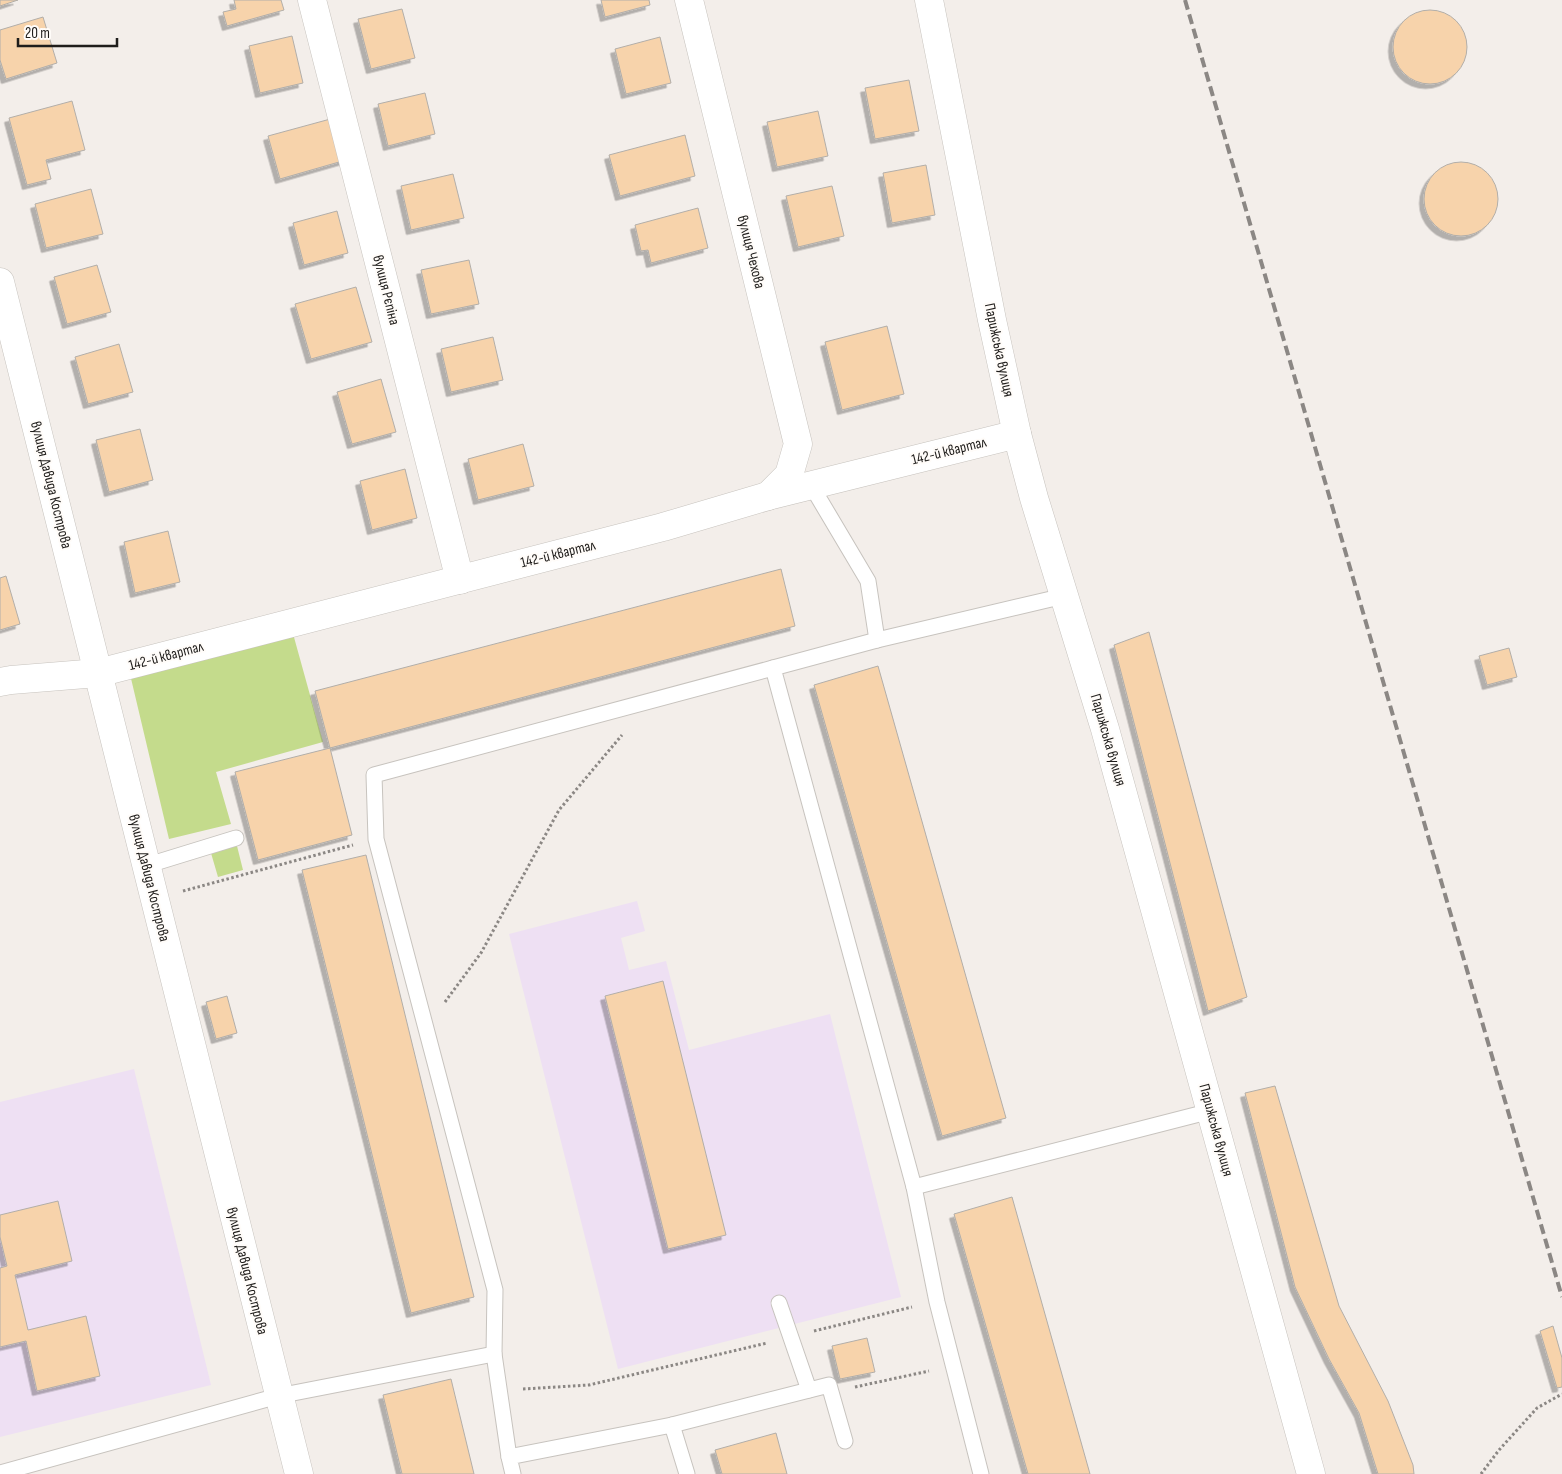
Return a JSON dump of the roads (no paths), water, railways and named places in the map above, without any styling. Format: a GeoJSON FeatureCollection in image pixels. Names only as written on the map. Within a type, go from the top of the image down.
{"type":"FeatureCollection","features":[{"type":"Feature","properties":{"kind":"street","name":"вулиця Рєпіна"},"geometry":{"type":"LineString","coordinates":[[312,0],[460,580]]}},
{"type":"Feature","properties":{"kind":"street","name":"вулиця Чехова"},"geometry":{"type":"LineString","coordinates":[[689,0],[798,444],[789,475],[768,496]]}},
{"type":"Feature","properties":{"kind":"street","name":"Парижська вулиця"},"geometry":{"type":"LineString","coordinates":[[928,0],[992,320],[1017,434],[1034,498],[1105,728],[1311,1474]]}},
{"type":"Feature","properties":{"kind":"street","name":"вулиця Давида Кострова"},"geometry":{"type":"LineString","coordinates":[[0,282],[299,1474]]}},
{"type":"Feature","properties":{"kind":"street","name":"142-й квартал"},"geometry":{"type":"LineString","coordinates":[[0,682],[98,673],[663,527],[768,496],[1017,434]]}},
{"type":"Feature","properties":{"kind":"lane"},"geometry":{"type":"LineString","coordinates":[[811,485],[868,581],[877,640]]}},
{"type":"Feature","properties":{"kind":"lane"},"geometry":{"type":"LineString","coordinates":[[513,1474],[494,1354],[495,1290],[376,839],[374,775],[877,640],[1064,596]]}},
{"type":"Feature","properties":{"kind":"lane"},"geometry":{"type":"LineString","coordinates":[[773,668],[914,1187],[936,1302],[981,1474]]}},
{"type":"Feature","properties":{"kind":"lane"},"geometry":{"type":"LineString","coordinates":[[146,866],[236,838]]}},
{"type":"Feature","properties":{"kind":"lane"},"geometry":{"type":"LineString","coordinates":[[914,1187],[1211,1111]]}},
{"type":"Feature","properties":{"kind":"lane"},"geometry":{"type":"LineString","coordinates":[[779,1303],[809,1390]]}},
{"type":"Feature","properties":{"kind":"lane"},"geometry":{"type":"LineString","coordinates":[[0,1473],[278,1396],[494,1354]]}},
{"type":"Feature","properties":{"kind":"lane"},"geometry":{"type":"LineString","coordinates":[[509,1457],[672,1426],[829,1385],[845,1441]]}},
{"type":"Feature","properties":{"kind":"lane"},"geometry":{"type":"LineString","coordinates":[[672,1426],[687,1474]]}},
{"type":"Feature","properties":{"kind":"railway"},"geometry":{"type":"LineString","coordinates":[[1185,0],[1562,1297]]}}]}
